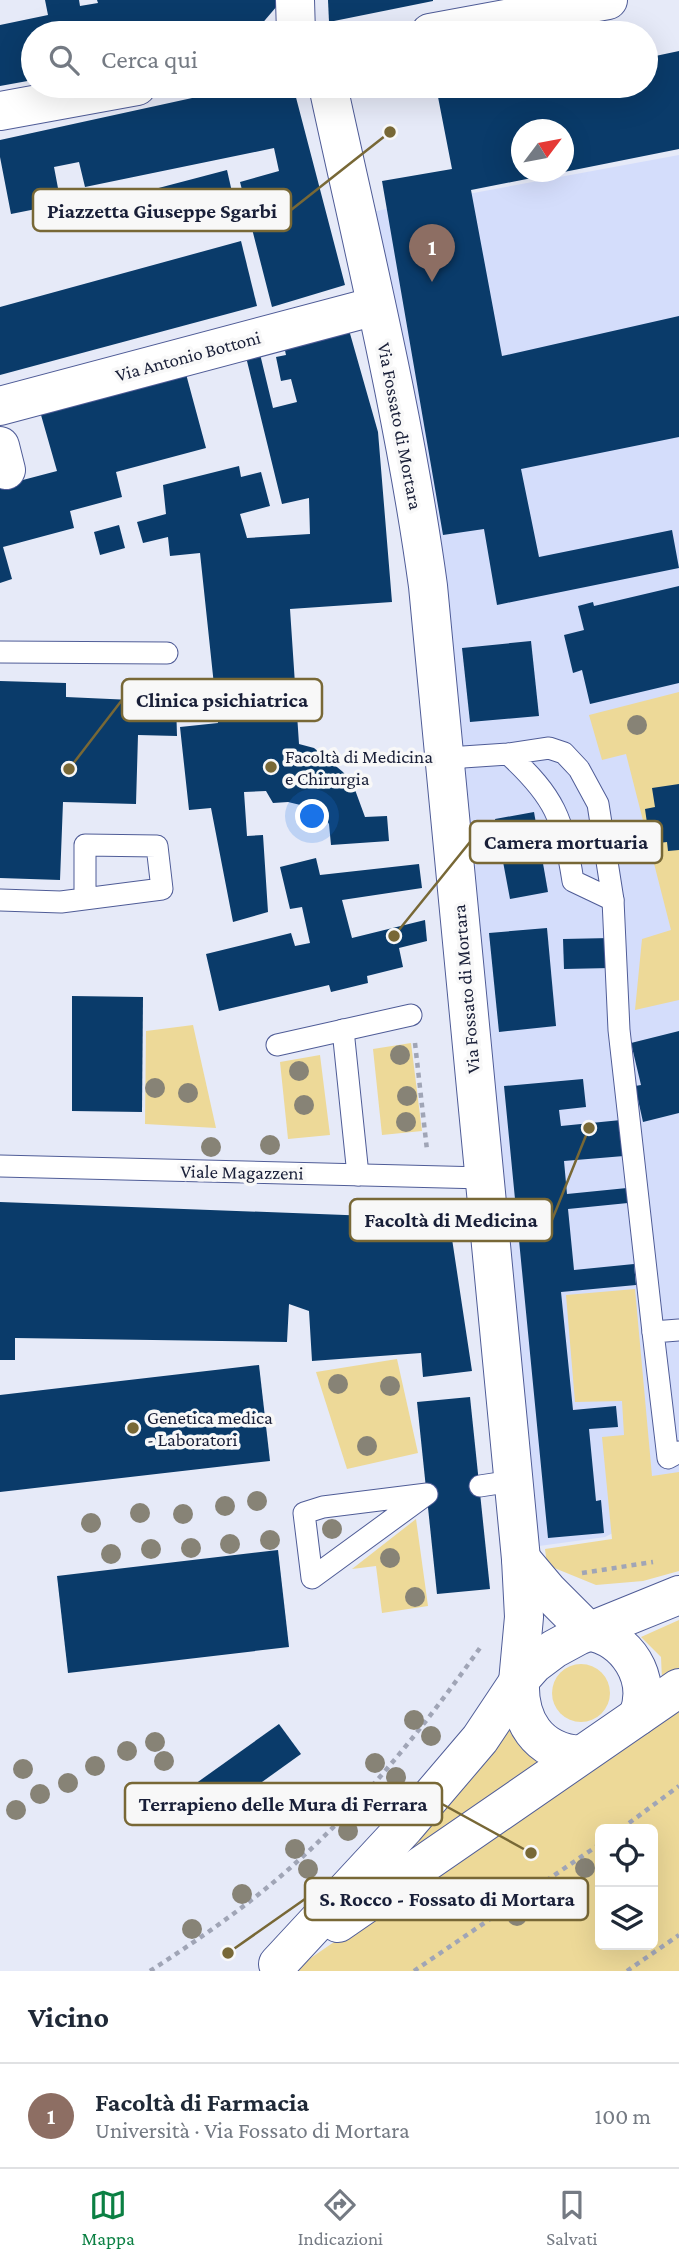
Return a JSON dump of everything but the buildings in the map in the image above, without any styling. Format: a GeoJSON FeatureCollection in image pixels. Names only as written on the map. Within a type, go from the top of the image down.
{"type":"FeatureCollection","features":[{"type":"Feature","properties":{"kind":"street"},"geometry":{"type":"LineString","coordinates":[[295,0],[296,21]]}},
{"type":"Feature","properties":{"kind":"street"},"geometry":{"type":"LineString","coordinates":[[495,21],[608,0]]}},
{"type":"Feature","properties":{"kind":"street"},"geometry":{"type":"LineString","coordinates":[[0,111],[71,98]]}},
{"type":"Feature","properties":{"kind":"street","name":"Via Fossato di Mortara"},"geometry":{"type":"LineString","coordinates":[[331,98],[418,509],[428,586],[484,1178],[497,1483],[536,1604],[519,1681]]}},
{"type":"Feature","properties":{"kind":"street","name":"Via Antonio Bottoni"},"geometry":{"type":"LineString","coordinates":[[0,405],[376,306]]}},
{"type":"Feature","properties":{"kind":"street"},"geometry":{"type":"LineString","coordinates":[[272,1968],[405,1827],[480,1739],[519,1681],[534,1664],[554,1649],[588,1631],[679,1595]]}},
{"type":"Feature","properties":{"kind":"street"},"geometry":{"type":"LineString","coordinates":[[536,1604],[619,1644],[633,1659],[643,1692],[638,1716]]}},
{"type":"Feature","properties":{"kind":"street"},"geometry":{"type":"LineString","coordinates":[[519,1681],[524,1717],[535,1735],[550,1746],[568,1754],[580,1755]]}},
{"type":"Feature","properties":{"kind":"street"},"geometry":{"type":"LineString","coordinates":[[272,1968],[679,1688]]}},
{"type":"Feature","properties":{"kind":"lane"},"geometry":{"type":"LineString","coordinates":[[0,652],[167,653]]}},
{"type":"Feature","properties":{"kind":"lane"},"geometry":{"type":"LineString","coordinates":[[445,764],[463,757],[549,748],[564,753],[579,769],[598,804],[613,900],[619,1030],[668,1458],[679,1452]]}},
{"type":"Feature","properties":{"kind":"lane"},"geometry":{"type":"LineString","coordinates":[[508,754],[528,772],[559,816],[573,881],[613,900]]}},
{"type":"Feature","properties":{"kind":"lane"},"geometry":{"type":"LineString","coordinates":[[0,900],[61,902],[85,898]]}},
{"type":"Feature","properties":{"kind":"lane"},"geometry":{"type":"LineString","coordinates":[[277,1045],[411,1015]]}},
{"type":"Feature","properties":{"kind":"lane"},"geometry":{"type":"LineString","coordinates":[[343,1030],[358,1175]]}},
{"type":"Feature","properties":{"kind":"lane","name":"Viale Magazzeni"},"geometry":{"type":"LineString","coordinates":[[0,1166],[484,1178]]}},
{"type":"Feature","properties":{"kind":"lane"},"geometry":{"type":"LineString","coordinates":[[653,1332],[679,1330]]}},
{"type":"Feature","properties":{"kind":"lane"},"geometry":{"type":"LineString","coordinates":[[427,1494],[312,1578],[304,1513],[323,1507],[427,1494]]}},
{"type":"Feature","properties":{"kind":"path"},"geometry":{"type":"LineString","coordinates":[[411,1015],[430,1177]]}},
{"type":"Feature","properties":{"kind":"path"},"geometry":{"type":"LineString","coordinates":[[150,1971],[259,1894],[315,1844],[354,1804],[436,1708],[492,1631],[536,1604],[565,1577],[657,1561]]}},
{"type":"Feature","properties":{"kind":"path"},"geometry":{"type":"LineString","coordinates":[[628,1824],[679,1786]]}},
{"type":"Feature","properties":{"kind":"path"},"geometry":{"type":"LineString","coordinates":[[414,1971],[595,1847]]}},
{"type":"Feature","properties":{"kind":"path"},"geometry":{"type":"LineString","coordinates":[[627,1971],[679,1935]]}},
{"type":"Feature","properties":{"kind":"shaded area"},"geometry":{"type":"Polygon","coordinates":[[[679,155],[679,1499],[605,1537],[539,1546],[445,580],[376,211],[533,182],[574,182],[574,174],[679,155]]]}},
{"type":"Feature","properties":{"kind":"shaded area"},"geometry":{"type":"Polygon","coordinates":[[[679,692],[679,1000],[635,1010],[642,939],[671,930],[626,754],[602,760],[589,715],[679,692]]]}},
{"type":"Feature","properties":{"kind":"shaded area"},"geometry":{"type":"Polygon","coordinates":[[[193,1025],[216,1128],[145,1124],[146,1031],[193,1025]]]}},
{"type":"Feature","properties":{"kind":"shaded area"},"geometry":{"type":"Polygon","coordinates":[[[411,1043],[422,1131],[382,1135],[373,1049],[411,1043]]]}},
{"type":"Feature","properties":{"kind":"shaded area"},"geometry":{"type":"Polygon","coordinates":[[[320,1055],[330,1135],[288,1139],[280,1062],[320,1055]]]}},
{"type":"Feature","properties":{"kind":"shaded area"},"geometry":{"type":"Polygon","coordinates":[[[635,1289],[652,1476],[679,1472],[679,1571],[643,1581],[596,1585],[547,1565],[545,1549],[612,1539],[602,1437],[624,1435],[622,1401],[575,1402],[566,1295],[635,1289]]]}},
{"type":"Feature","properties":{"kind":"shaded area"},"geometry":{"type":"Polygon","coordinates":[[[397,1359],[418,1453],[347,1469],[316,1372],[397,1359]]]}},
{"type":"Feature","properties":{"kind":"shaded area"},"geometry":{"type":"Polygon","coordinates":[[[416,1519],[428,1606],[382,1613],[376,1566],[352,1569],[416,1519]]]}},
{"type":"Feature","properties":{"kind":"shaded area"},"geometry":{"type":"Polygon","coordinates":[[[679,1620],[679,1668],[662,1680],[661,1657],[641,1637],[679,1620]]]}},
{"type":"Feature","properties":{"kind":"shaded area"},"geometry":{"type":"Polygon","coordinates":[[[575,1664],[587,1664],[602,1672],[610,1687],[610,1699],[602,1714],[587,1722],[575,1722],[560,1714],[552,1699],[552,1687],[560,1672],[575,1664]]]}},
{"type":"Feature","properties":{"kind":"shaded area"},"geometry":{"type":"Polygon","coordinates":[[[679,1704],[679,1971],[292,1971],[679,1704]]]}},
{"type":"Feature","properties":{"kind":"shaded area"},"geometry":{"type":"Polygon","coordinates":[[[507,1728],[540,1765],[378,1877],[507,1728]]]}},
{"type":"Feature","properties":{"kind":"place","name":"Piazzetta Giuseppe Sgarbi"},"geometry":{"type":"Point","coordinates":[390,132]}},
{"type":"Feature","properties":{"kind":"place","name":"Facoltà di Farmacia"},"geometry":{"type":"Point","coordinates":[432,282]}},
{"type":"Feature","properties":{"kind":"place","name":"Facoltà di Medicina e Chirurgia"},"geometry":{"type":"Point","coordinates":[271,767]}},
{"type":"Feature","properties":{"kind":"place","name":"Clinica psichiatrica"},"geometry":{"type":"Point","coordinates":[69,769]}},
{"type":"Feature","properties":{"kind":"place","name":"Camera mortuaria"},"geometry":{"type":"Point","coordinates":[394,936]}},
{"type":"Feature","properties":{"kind":"place","name":"Facoltà di Medicina"},"geometry":{"type":"Point","coordinates":[589,1128]}},
{"type":"Feature","properties":{"kind":"place","name":"Genetica medica - Laboratori"},"geometry":{"type":"Point","coordinates":[133,1428]}},
{"type":"Feature","properties":{"kind":"place","name":"Terrapieno delle Mura di Ferrara"},"geometry":{"type":"Point","coordinates":[531,1853]}},
{"type":"Feature","properties":{"kind":"place","name":"S. Rocco - Fossato di Mortara"},"geometry":{"type":"Point","coordinates":[228,1953]}}]}
